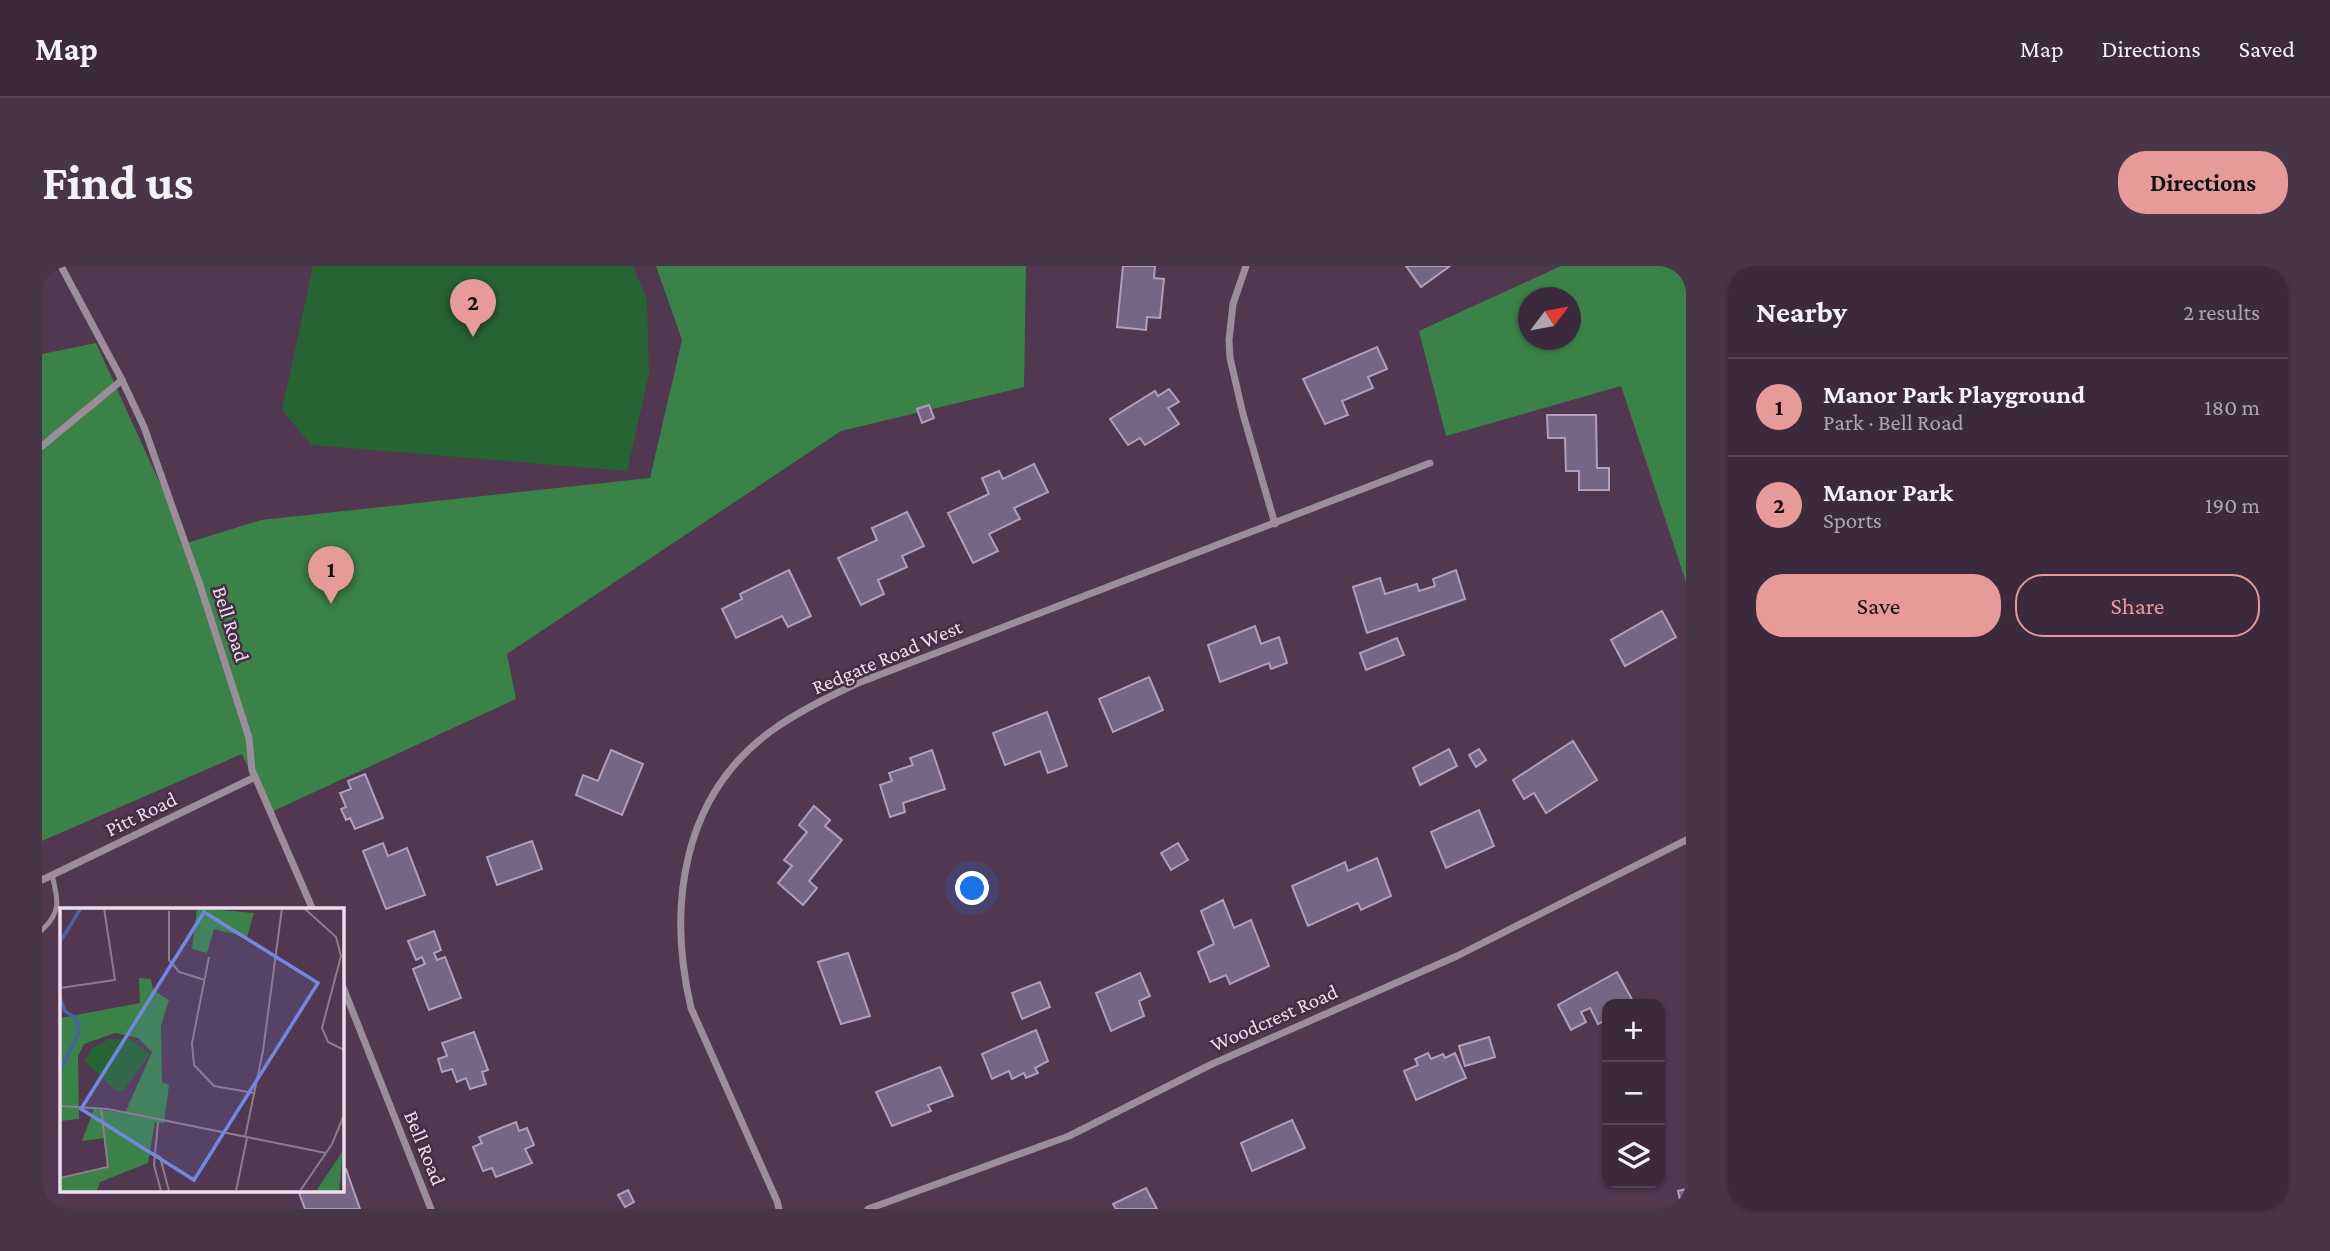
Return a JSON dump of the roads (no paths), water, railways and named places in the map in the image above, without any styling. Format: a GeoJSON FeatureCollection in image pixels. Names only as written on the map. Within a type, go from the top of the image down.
{"type":"FeatureCollection","features":[{"type":"Feature","properties":{"kind":"street","name":"Bell Road"},"geometry":{"type":"LineString","coordinates":[[61,266],[144,427],[200,585],[249,738],[252,770],[312,908]]}},
{"type":"Feature","properties":{"kind":"street"},"geometry":{"type":"LineString","coordinates":[[1247,266],[1233,304],[1230,358],[1243,414],[1275,524]]}},
{"type":"Feature","properties":{"kind":"street"},"geometry":{"type":"LineString","coordinates":[[42,446],[122,380]]}},
{"type":"Feature","properties":{"kind":"street","name":"Redgate Road West"},"geometry":{"type":"LineString","coordinates":[[779,1209],[691,1008],[683,975],[679,936],[682,884],[691,845],[706,807],[727,775],[752,747],[774,728],[858,683],[1430,463]]}},
{"type":"Feature","properties":{"kind":"street","name":"Pitt Road"},"geometry":{"type":"LineString","coordinates":[[42,880],[255,777]]}},
{"type":"Feature","properties":{"kind":"street","name":"Woodcrest Road"},"geometry":{"type":"LineString","coordinates":[[868,1209],[1069,1136],[1210,1065],[1457,956],[1686,840]]}},
{"type":"Feature","properties":{"kind":"street","name":"Bell Road"},"geometry":{"type":"LineString","coordinates":[[343,987],[431,1209]]}},
{"type":"Feature","properties":{"kind":"lane"},"geometry":{"type":"LineString","coordinates":[[42,930],[54,920],[58,898],[52,875]]}},
{"type":"Feature","properties":{"kind":"place","name":"Manor Park"},"geometry":{"type":"Point","coordinates":[473,337]}},
{"type":"Feature","properties":{"kind":"place","name":"Manor Park Playground"},"geometry":{"type":"Point","coordinates":[331,604]}}]}
